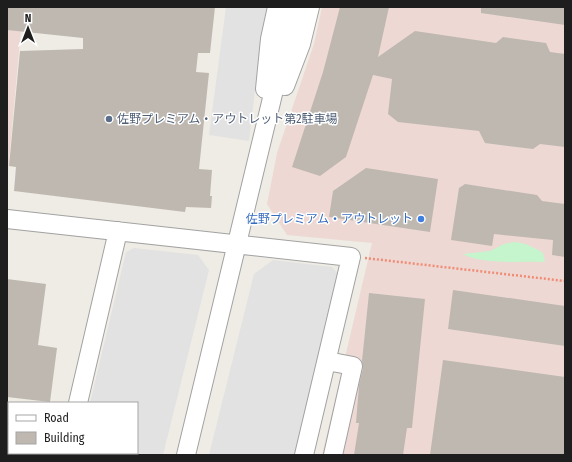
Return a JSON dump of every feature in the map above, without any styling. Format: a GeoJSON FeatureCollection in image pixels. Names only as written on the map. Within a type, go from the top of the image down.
{"type":"FeatureCollection","features":[{"type":"Feature","properties":{"kind":"street"},"geometry":{"type":"LineString","coordinates":[[259,152],[270,39],[278,7]]}},
{"type":"Feature","properties":{"kind":"street"},"geometry":{"type":"LineString","coordinates":[[186,455],[294,7]]}},
{"type":"Feature","properties":{"kind":"street"},"geometry":{"type":"LineString","coordinates":[[259,152],[301,44],[310,7]]}},
{"type":"Feature","properties":{"kind":"street"},"geometry":{"type":"LineString","coordinates":[[7,219],[351,257],[304,455]]}},
{"type":"Feature","properties":{"kind":"street"},"geometry":{"type":"LineString","coordinates":[[78,402],[118,231]]}},
{"type":"Feature","properties":{"kind":"street"},"geometry":{"type":"LineString","coordinates":[[327,361],[353,366],[333,455]]}},
{"type":"Feature","properties":{"kind":"path"},"geometry":{"type":"LineString","coordinates":[[351,257],[565,281]]}},
{"type":"Feature","properties":{"kind":"shaded area"},"geometry":{"type":"Polygon","coordinates":[[[7,7],[23,7],[7,183],[7,7]]]}},
{"type":"Feature","properties":{"kind":"shaded area"},"geometry":{"type":"Polygon","coordinates":[[[226,7],[267,7],[263,24],[249,141],[209,135],[226,7]]]}},
{"type":"Feature","properties":{"kind":"shaded area","name":"佐野プレミアム・アウトレット"},"geometry":{"type":"Polygon","coordinates":[[[322,7],[565,7],[565,455],[322,455],[372,243],[287,235],[267,204],[277,153],[314,44],[322,7]]]}},
{"type":"Feature","properties":{"kind":"shaded area"},"geometry":{"type":"Polygon","coordinates":[[[134,248],[198,255],[209,270],[163,455],[78,455],[138,454],[138,402],[90,402],[126,252],[134,248]]]}},
{"type":"Feature","properties":{"kind":"shaded area"},"geometry":{"type":"Polygon","coordinates":[[[273,260],[332,267],[338,274],[296,455],[209,455],[254,274],[273,260]]]}},
{"type":"Feature","properties":{"kind":"green space"},"geometry":{"type":"Polygon","coordinates":[[[514,242],[522,243],[543,253],[545,262],[503,262],[481,260],[463,254],[490,251],[504,244],[514,242]]]}},
{"type":"Feature","properties":{"kind":"green space"},"geometry":{"type":"Polygon","coordinates":[[[8,416],[8,454],[40,455],[7,455],[8,416]]]}},
{"type":"Feature","properties":{"kind":"building","name":"佐野プレミアム・アウトレット第2駐車場"},"geometry":{"type":"Polygon","coordinates":[[[7,7],[215,7],[210,53],[198,53],[196,72],[209,73],[199,169],[212,170],[210,196],[212,196],[211,208],[186,207],[185,212],[14,191],[16,167],[9,166],[20,51],[83,49],[83,38],[7,30],[7,7]]]}},
{"type":"Feature","properties":{"kind":"building"},"geometry":{"type":"Polygon","coordinates":[[[340,7],[389,7],[378,57],[415,31],[496,43],[503,37],[546,43],[550,52],[565,54],[565,147],[540,144],[533,149],[485,143],[479,131],[398,122],[388,114],[392,79],[373,75],[346,157],[320,176],[292,167],[323,72],[340,7]]]}},
{"type":"Feature","properties":{"kind":"building"},"geometry":{"type":"Polygon","coordinates":[[[481,7],[565,7],[565,25],[481,13],[481,7]]]}},
{"type":"Feature","properties":{"kind":"building"},"geometry":{"type":"Polygon","coordinates":[[[366,168],[438,179],[430,232],[329,217],[333,191],[366,168]]]}},
{"type":"Feature","properties":{"kind":"building"},"geometry":{"type":"Polygon","coordinates":[[[465,184],[537,195],[542,201],[565,204],[565,257],[552,255],[553,240],[494,234],[492,246],[451,240],[459,188],[465,184]]]}},
{"type":"Feature","properties":{"kind":"building"},"geometry":{"type":"Polygon","coordinates":[[[7,279],[46,284],[38,345],[57,348],[50,402],[7,397],[7,279]]]}},
{"type":"Feature","properties":{"kind":"building"},"geometry":{"type":"Polygon","coordinates":[[[453,290],[565,306],[565,346],[448,329],[453,290]]]}},
{"type":"Feature","properties":{"kind":"building"},"geometry":{"type":"Polygon","coordinates":[[[369,293],[425,299],[412,428],[407,428],[403,455],[354,455],[359,423],[356,423],[359,385],[363,368],[362,361],[369,293]]]}},
{"type":"Feature","properties":{"kind":"building"},"geometry":{"type":"Polygon","coordinates":[[[443,360],[565,377],[565,455],[430,455],[443,360]]]}},
{"type":"Feature","properties":{"kind":"place","name":"佐野プレミアム・アウトレット第2駐車場"},"geometry":{"type":"Point","coordinates":[109,119]}},
{"type":"Feature","properties":{"kind":"place","name":"佐野プレミアム・アウトレット"},"geometry":{"type":"Point","coordinates":[421,219]}}]}
